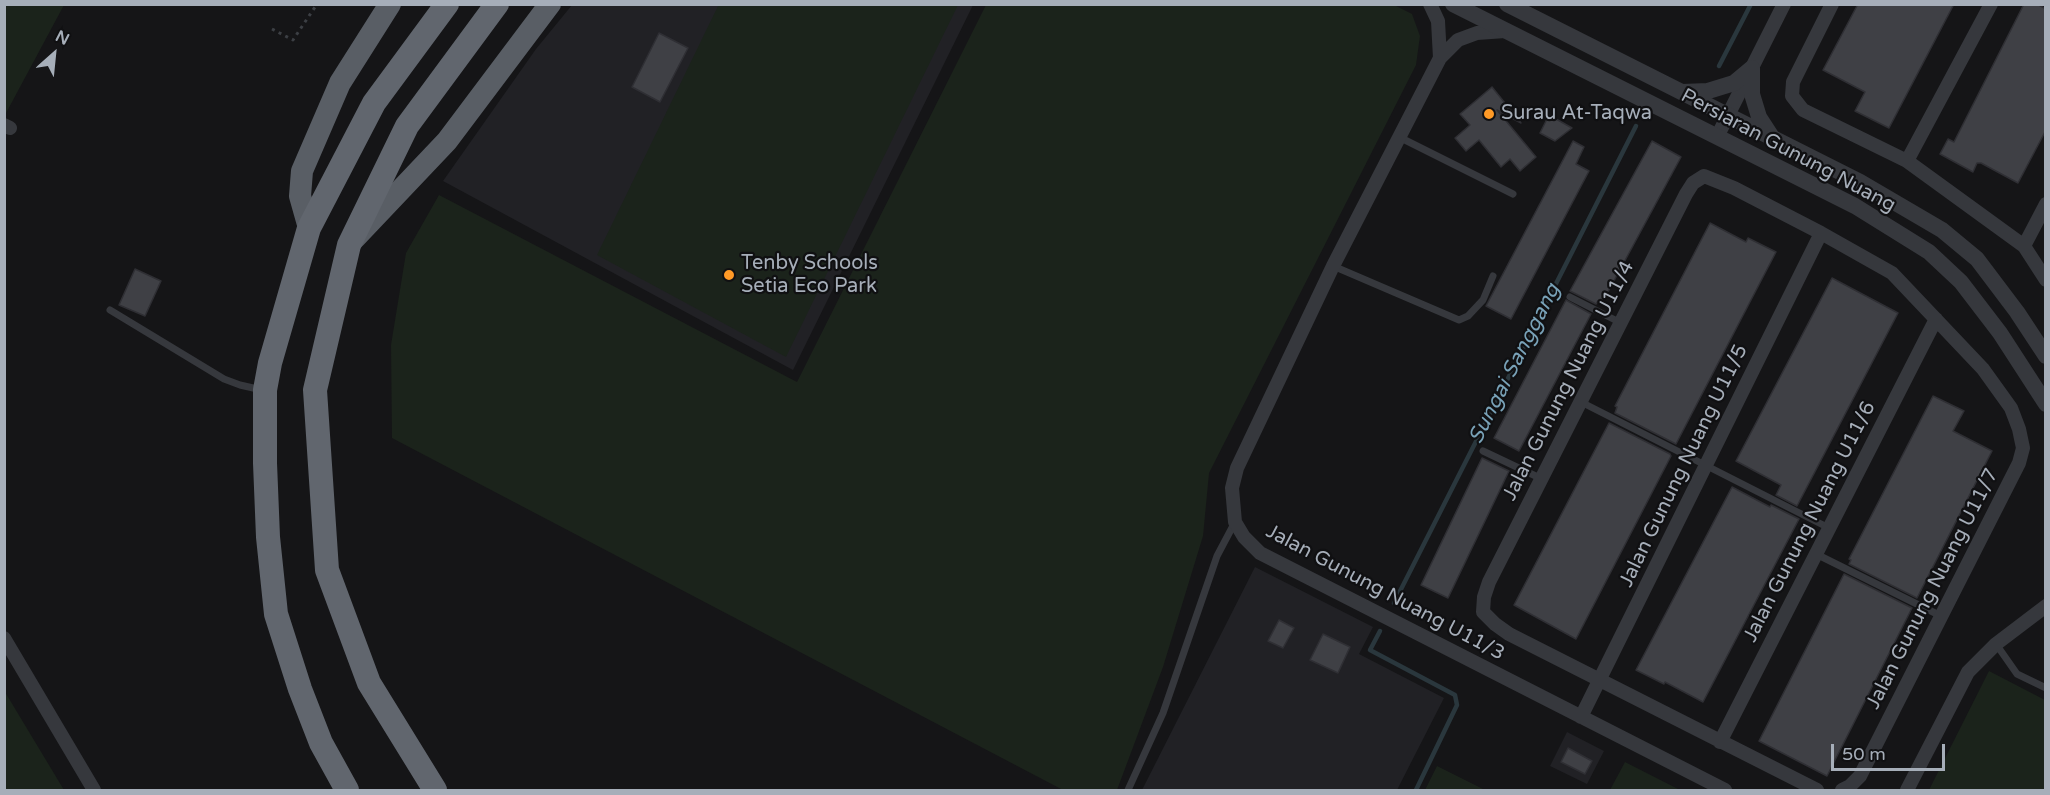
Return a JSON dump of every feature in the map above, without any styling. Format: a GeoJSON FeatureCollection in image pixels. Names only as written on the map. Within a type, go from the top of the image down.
{"type":"FeatureCollection","features":[{"type":"Feature","properties":{"kind":"highway"},"geometry":{"type":"LineString","coordinates":[[309,228],[300,196],[302,171],[340,83],[390,4]]}},
{"type":"Feature","properties":{"kind":"highway"},"geometry":{"type":"LineString","coordinates":[[347,790],[321,743],[276,614],[264,463],[265,390],[270,363],[309,228],[374,103],[447,4]]}},
{"type":"Feature","properties":{"kind":"highway"},"geometry":{"type":"LineString","coordinates":[[435,790],[369,683],[327,570],[315,390],[349,245],[407,126],[497,4]]}},
{"type":"Feature","properties":{"kind":"highway"},"geometry":{"type":"LineString","coordinates":[[349,245],[447,141],[550,4]]}},
{"type":"Feature","properties":{"kind":"street"},"geometry":{"type":"LineString","coordinates":[[1430,4],[1438,21],[1440,58]]}},
{"type":"Feature","properties":{"kind":"street","name":"Persiaran Gunung Nuang"},"geometry":{"type":"LineString","coordinates":[[1453,4],[1855,206],[1929,252],[1962,282],[2000,333],[2046,404]]}},
{"type":"Feature","properties":{"kind":"street","name":"Persiaran Gunung Nuang"},"geometry":{"type":"LineString","coordinates":[[1507,4],[1860,182],[1942,230],[1977,259],[2017,312],[2046,356]]}},
{"type":"Feature","properties":{"kind":"street"},"geometry":{"type":"LineString","coordinates":[[1717,137],[1784,4]]}},
{"type":"Feature","properties":{"kind":"street"},"geometry":{"type":"LineString","coordinates":[[1832,4],[1793,82],[1792,96],[1803,110],[1907,161],[2024,246],[2046,280]]}},
{"type":"Feature","properties":{"kind":"street"},"geometry":{"type":"LineString","coordinates":[[1907,161],[1991,4]]}},
{"type":"Feature","properties":{"kind":"street"},"geometry":{"type":"LineString","coordinates":[[1234,522],[1232,488],[1238,468],[1333,266],[1440,58],[1458,40],[1477,33],[1505,30]]}},
{"type":"Feature","properties":{"kind":"street"},"geometry":{"type":"LineString","coordinates":[[1681,92],[1708,91],[1734,83],[1752,68]]}},
{"type":"Feature","properties":{"kind":"street"},"geometry":{"type":"LineString","coordinates":[[1752,68],[1752,94],[1759,117],[1773,138]]}},
{"type":"Feature","properties":{"kind":"street","name":"Jalan Gunung Nuang U11/4"},"geometry":{"type":"LineString","coordinates":[[1600,680],[1509,634],[1495,624],[1483,612],[1484,597],[1490,582],[1693,183],[1704,176],[1719,181],[1821,233]]}},
{"type":"Feature","properties":{"kind":"street"},"geometry":{"type":"LineString","coordinates":[[2024,246],[2046,204]]}},
{"type":"Feature","properties":{"kind":"street"},"geometry":{"type":"LineString","coordinates":[[1821,233],[1892,273],[1936,319]]}},
{"type":"Feature","properties":{"kind":"street","name":"Jalan Gunung Nuang U11/5"},"geometry":{"type":"LineString","coordinates":[[1581,717],[1821,233]]}},
{"type":"Feature","properties":{"kind":"street","name":"Jalan Gunung Nuang U11/7"},"geometry":{"type":"LineString","coordinates":[[1842,790],[1860,776],[2019,463],[2024,448],[2011,408],[1983,369],[1936,319]]}},
{"type":"Feature","properties":{"kind":"street","name":"Jalan Gunung Nuang U11/6"},"geometry":{"type":"LineString","coordinates":[[1720,742],[1936,319]]}},
{"type":"Feature","properties":{"kind":"street","name":"Jalan Gunung Nuang U11/3"},"geometry":{"type":"LineString","coordinates":[[1234,522],[1244,537],[1260,553],[1725,790]]}},
{"type":"Feature","properties":{"kind":"street"},"geometry":{"type":"LineString","coordinates":[[1906,790],[1968,672],[1996,644],[2046,606]]}},
{"type":"Feature","properties":{"kind":"street"},"geometry":{"type":"LineString","coordinates":[[4,638],[94,790]]}},
{"type":"Feature","properties":{"kind":"street"},"geometry":{"type":"LineString","coordinates":[[1600,680],[1817,790]]}},
{"type":"Feature","properties":{"kind":"lane"},"geometry":{"type":"LineString","coordinates":[[1399,137],[1513,194]]}},
{"type":"Feature","properties":{"kind":"lane"},"geometry":{"type":"LineString","coordinates":[[1333,266],[1459,320],[1468,316],[1483,300],[1493,276]]}},
{"type":"Feature","properties":{"kind":"lane"},"geometry":{"type":"LineString","coordinates":[[1570,297],[1621,323]]}},
{"type":"Feature","properties":{"kind":"lane"},"geometry":{"type":"LineString","coordinates":[[110,310],[224,379],[240,386],[265,390]]}},
{"type":"Feature","properties":{"kind":"lane"},"geometry":{"type":"LineString","coordinates":[[1581,402],[1829,528]]}},
{"type":"Feature","properties":{"kind":"lane"},"geometry":{"type":"LineString","coordinates":[[1483,451],[1542,479]]}},
{"type":"Feature","properties":{"kind":"lane"},"geometry":{"type":"LineString","coordinates":[[1128,790],[1163,713],[1217,556],[1234,522]]}},
{"type":"Feature","properties":{"kind":"lane"},"geometry":{"type":"LineString","coordinates":[[1815,554],[1941,616]]}},
{"type":"Feature","properties":{"kind":"lane"},"geometry":{"type":"LineString","coordinates":[[1996,644],[2017,674],[2046,688]]}},
{"type":"Feature","properties":{"kind":"path"},"geometry":{"type":"LineString","coordinates":[[272,29],[293,40],[317,4]]}},
{"type":"Feature","properties":{"kind":"shaded area","name":"Tenby Schools Setia Eco Park"},"geometry":{"type":"Polygon","coordinates":[[[719,4],[958,5],[786,357],[597,255],[719,4]]]}},
{"type":"Feature","properties":{"kind":"shaded area"},"geometry":{"type":"Polygon","coordinates":[[[4,5],[64,5],[5,115],[4,115],[4,5]]]}},
{"type":"Feature","properties":{"kind":"shaded area","name":"Tenby Schools Setia Eco Park"},"geometry":{"type":"Polygon","coordinates":[[[572,5],[973,5],[793,370],[443,181],[536,49],[572,5]]]}},
{"type":"Feature","properties":{"kind":"shaded area"},"geometry":{"type":"Polygon","coordinates":[[[986,5],[1394,5],[1412,14],[1420,36],[1416,65],[1209,473],[1203,536],[1163,667],[1117,790],[1063,790],[392,438],[391,345],[406,253],[439,195],[797,382],[986,5]]]}},
{"type":"Feature","properties":{"kind":"shaded area"},"geometry":{"type":"Polygon","coordinates":[[[1255,567],[1373,627],[1359,654],[1444,698],[1397,790],[1142,790],[1255,567]]]}},
{"type":"Feature","properties":{"kind":"shaded area"},"geometry":{"type":"Polygon","coordinates":[[[1989,671],[2045,700],[2045,790],[1929,790],[1989,671]]]}},
{"type":"Feature","properties":{"kind":"shaded area"},"geometry":{"type":"Polygon","coordinates":[[[5,692],[64,790],[5,790],[5,692]]]}},
{"type":"Feature","properties":{"kind":"shaded area"},"geometry":{"type":"Polygon","coordinates":[[[1567,732],[1604,751],[1587,784],[1550,766],[1567,732]]]}},
{"type":"Feature","properties":{"kind":"shaded area"},"geometry":{"type":"Polygon","coordinates":[[[1625,762],[1680,790],[1610,790],[1625,762]]]}},
{"type":"Feature","properties":{"kind":"shaded area"},"geometry":{"type":"Polygon","coordinates":[[[1437,766],[1485,790],[1425,790],[1437,766]]]}},
{"type":"Feature","properties":{"kind":"building"},"geometry":{"type":"Polygon","coordinates":[[[1858,4],[1954,4],[1889,128],[1855,111],[1865,92],[1823,70],[1858,4]]]}},
{"type":"Feature","properties":{"kind":"building"},"geometry":{"type":"Polygon","coordinates":[[[2024,4],[2037,4],[2046,9],[2046,130],[2018,183],[1981,163],[1977,163],[1973,172],[1940,154],[1948,139],[1954,142],[2024,4]]]}},
{"type":"Feature","properties":{"kind":"building"},"geometry":{"type":"Polygon","coordinates":[[[659,33],[688,48],[660,102],[632,87],[659,33]]]}},
{"type":"Feature","properties":{"kind":"building"},"geometry":{"type":"Polygon","coordinates":[[[1492,87],[1521,123],[1497,110],[1536,157],[1520,171],[1510,159],[1501,167],[1479,140],[1466,151],[1455,138],[1470,125],[1460,114],[1492,87]]]}},
{"type":"Feature","properties":{"kind":"building"},"geometry":{"type":"Polygon","coordinates":[[[1549,115],[1572,128],[1555,141],[1540,133],[1549,115]]]}},
{"type":"Feature","properties":{"kind":"building"},"geometry":{"type":"Polygon","coordinates":[[[1573,141],[1584,147],[1576,164],[1589,171],[1511,319],[1486,306],[1573,141]]]}},
{"type":"Feature","properties":{"kind":"building"},"geometry":{"type":"Polygon","coordinates":[[[1652,141],[1681,157],[1602,303],[1598,301],[1596,304],[1570,291],[1652,141]]]}},
{"type":"Feature","properties":{"kind":"building"},"geometry":{"type":"Polygon","coordinates":[[[1710,223],[1746,242],[1748,238],[1776,252],[1676,444],[1615,413],[1617,407],[1615,406],[1710,223]]]}},
{"type":"Feature","properties":{"kind":"building"},"geometry":{"type":"Polygon","coordinates":[[[135,269],[161,281],[145,316],[119,305],[135,269]]]}},
{"type":"Feature","properties":{"kind":"building"},"geometry":{"type":"Polygon","coordinates":[[[1832,278],[1898,313],[1797,506],[1776,495],[1781,485],[1736,461],[1832,278]]]}},
{"type":"Feature","properties":{"kind":"building"},"geometry":{"type":"Polygon","coordinates":[[[1566,300],[1591,314],[1519,451],[1494,438],[1566,300]]]}},
{"type":"Feature","properties":{"kind":"building"},"geometry":{"type":"Polygon","coordinates":[[[1933,396],[1964,411],[1953,431],[1992,451],[1917,598],[1849,564],[1851,560],[1849,559],[1933,396]]]}},
{"type":"Feature","properties":{"kind":"building"},"geometry":{"type":"Polygon","coordinates":[[[1609,423],[1671,456],[1576,639],[1514,605],[1609,423]]]}},
{"type":"Feature","properties":{"kind":"building"},"geometry":{"type":"Polygon","coordinates":[[[1482,458],[1509,471],[1448,598],[1421,585],[1482,458]]]}},
{"type":"Feature","properties":{"kind":"building"},"geometry":{"type":"Polygon","coordinates":[[[1732,487],[1799,519],[1703,702],[1636,670],[1732,487]]]}},
{"type":"Feature","properties":{"kind":"building"},"geometry":{"type":"Polygon","coordinates":[[[1844,574],[1912,608],[1827,776],[1759,741],[1844,574]]]}},
{"type":"Feature","properties":{"kind":"building"},"geometry":{"type":"Polygon","coordinates":[[[1279,620],[1294,628],[1283,648],[1268,641],[1279,620]]]}},
{"type":"Feature","properties":{"kind":"building"},"geometry":{"type":"Polygon","coordinates":[[[1323,634],[1350,647],[1338,673],[1310,660],[1323,634]]]}},
{"type":"Feature","properties":{"kind":"building"},"geometry":{"type":"Polygon","coordinates":[[[1568,748],[1592,761],[1585,774],[1561,762],[1568,748]]]}},
{"type":"Feature","properties":{"kind":"waterway","name":"Sungai Sanggang"},"geometry":{"type":"LineString","coordinates":[[1719,66],[1751,4]]}},
{"type":"Feature","properties":{"kind":"waterway","name":"Sungai Sanggang"},"geometry":{"type":"LineString","coordinates":[[1394,603],[1636,126]]}},
{"type":"Feature","properties":{"kind":"waterway","name":"Sungai Sanggang"},"geometry":{"type":"LineString","coordinates":[[1380,631],[1370,650],[1455,695],[1457,705],[1416,790]]}},
{"type":"Feature","properties":{"kind":"place","name":"Surau At-Taqwa"},"geometry":{"type":"Point","coordinates":[1489,114]}},
{"type":"Feature","properties":{"kind":"place","name":"Tenby Schools Setia Eco Park"},"geometry":{"type":"Point","coordinates":[729,275]}}]}
